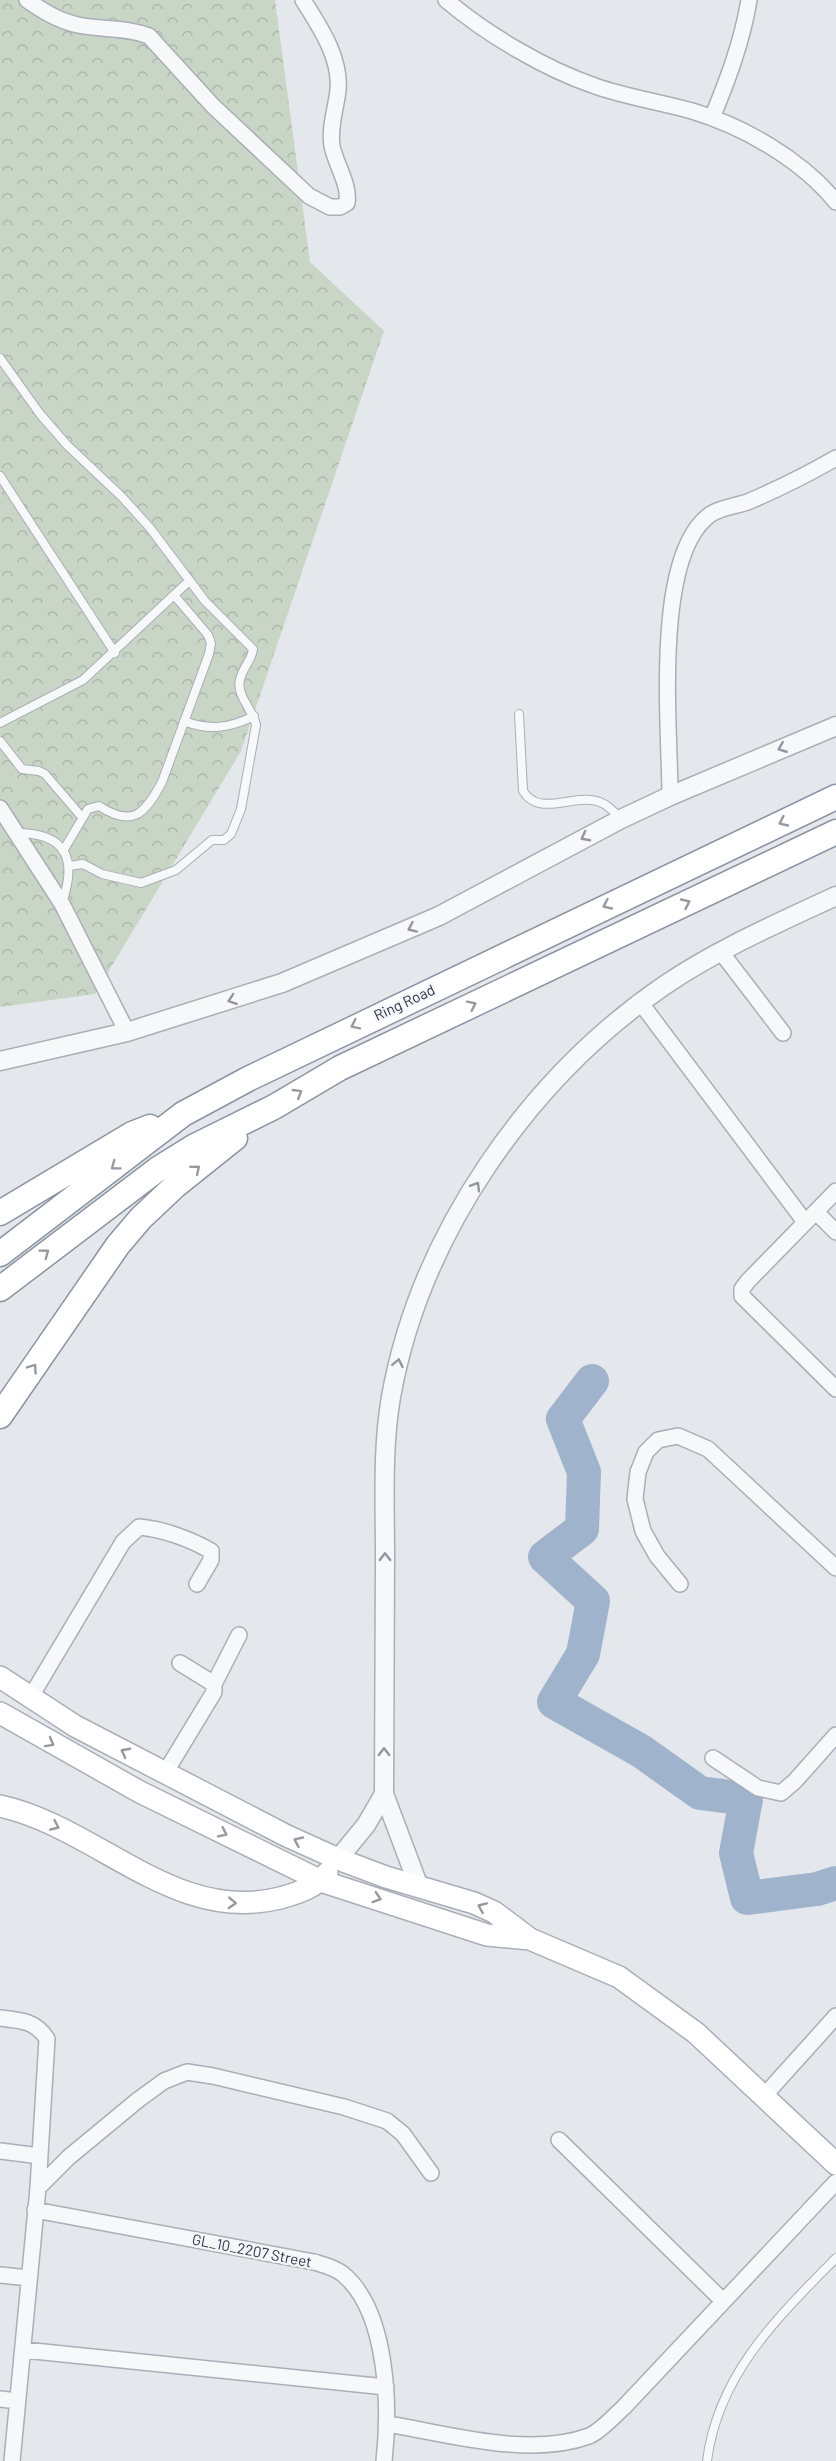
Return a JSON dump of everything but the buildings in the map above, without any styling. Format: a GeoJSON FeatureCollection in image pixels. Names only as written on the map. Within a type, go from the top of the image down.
{"type":"FeatureCollection","features":[{"type":"Feature","properties":{"kind":"highway","name":"Ring Road"},"geometry":{"type":"LineString","coordinates":[[0,1254],[183,1114],[248,1078],[371,1017],[836,797]]}},
{"type":"Feature","properties":{"kind":"highway","name":"Ring Road"},"geometry":{"type":"LineString","coordinates":[[0,1289],[158,1169],[195,1146],[274,1107],[350,1063],[836,832]]}},
{"type":"Feature","properties":{"kind":"highway"},"geometry":{"type":"LineString","coordinates":[[0,1416],[118,1245],[141,1218],[208,1159],[274,1107]]}},
{"type":"Feature","properties":{"kind":"highway"},"geometry":{"type":"LineString","coordinates":[[0,1212],[132,1134],[183,1114]]}},
{"type":"Feature","properties":{"kind":"main road"},"geometry":{"type":"LineString","coordinates":[[0,1677],[75,1726],[338,1859],[494,1912],[530,1939],[619,1977],[696,2033],[765,2095],[836,2164]]}},
{"type":"Feature","properties":{"kind":"main road"},"geometry":{"type":"LineString","coordinates":[[0,1713],[140,1792],[321,1881],[487,1935],[530,1939]]}},
{"type":"Feature","properties":{"kind":"main road"},"geometry":{"type":"LineString","coordinates":[[0,1806],[58,1827],[169,1886],[217,1902],[252,1904],[311,1888],[321,1881],[338,1859]]}},
{"type":"Feature","properties":{"kind":"street"},"geometry":{"type":"LineString","coordinates":[[27,0],[49,15],[77,25],[135,30],[149,36],[213,106],[309,196],[330,207],[340,207],[347,203],[349,191],[339,173],[332,144],[338,76],[335,61],[322,31],[303,0]]}},
{"type":"Feature","properties":{"kind":"street"},"geometry":{"type":"LineString","coordinates":[[446,0],[511,44],[554,69],[595,86],[711,118],[753,137],[797,166],[836,202]]}},
{"type":"Feature","properties":{"kind":"street"},"geometry":{"type":"LineString","coordinates":[[711,118],[734,63],[744,30],[749,0]]}},
{"type":"Feature","properties":{"kind":"street"},"geometry":{"type":"LineString","coordinates":[[670,796],[668,640],[671,600],[682,562],[698,526],[713,513],[795,482],[836,458]]}},
{"type":"Feature","properties":{"kind":"street"},"geometry":{"type":"LineString","coordinates":[[0,1061],[128,1032],[225,1003],[349,955],[439,916],[621,819],[836,726]]}},
{"type":"Feature","properties":{"kind":"street"},"geometry":{"type":"LineString","coordinates":[[0,808],[62,904],[128,1032]]}},
{"type":"Feature","properties":{"kind":"street"},"geometry":{"type":"LineString","coordinates":[[419,1887],[384,1794],[385,1463],[390,1399],[416,1302],[440,1248],[476,1185],[507,1138],[552,1083],[602,1033],[640,1002],[721,952],[836,896]]}},
{"type":"Feature","properties":{"kind":"street"},"geometry":{"type":"LineString","coordinates":[[721,952],[783,1033]]}},
{"type":"Feature","properties":{"kind":"street"},"geometry":{"type":"LineString","coordinates":[[640,1002],[810,1217],[836,1232]]}},
{"type":"Feature","properties":{"kind":"street"},"geometry":{"type":"LineString","coordinates":[[836,1191],[742,1289],[742,1296],[836,1389]]}},
{"type":"Feature","properties":{"kind":"street"},"geometry":{"type":"LineString","coordinates":[[680,1584],[657,1556],[643,1531],[635,1499],[638,1472],[646,1452],[658,1440],[678,1436],[708,1449],[836,1568]]}},
{"type":"Feature","properties":{"kind":"street"},"geometry":{"type":"LineString","coordinates":[[30,1698],[123,1542],[139,1527],[153,1528],[200,1544],[211,1551],[211,1560],[197,1584]]}},
{"type":"Feature","properties":{"kind":"street"},"geometry":{"type":"LineString","coordinates":[[165,1773],[214,1692],[214,1684],[239,1635]]}},
{"type":"Feature","properties":{"kind":"street"},"geometry":{"type":"LineString","coordinates":[[180,1663],[214,1684]]}},
{"type":"Feature","properties":{"kind":"street"},"geometry":{"type":"LineString","coordinates":[[713,1758],[758,1788],[781,1793],[795,1782],[836,1735]]}},
{"type":"Feature","properties":{"kind":"street"},"geometry":{"type":"LineString","coordinates":[[338,1859],[366,1825],[384,1794]]}},
{"type":"Feature","properties":{"kind":"street"},"geometry":{"type":"LineString","coordinates":[[765,2095],[836,2016]]}},
{"type":"Feature","properties":{"kind":"street"},"geometry":{"type":"LineString","coordinates":[[0,2018],[24,2021],[40,2027],[47,2039],[38,2188],[12,2461]]}},
{"type":"Feature","properties":{"kind":"street"},"geometry":{"type":"LineString","coordinates":[[38,2188],[77,2151],[138,2100],[164,2081],[188,2072],[333,2105],[387,2121],[403,2134],[432,2173]]}},
{"type":"Feature","properties":{"kind":"street"},"geometry":{"type":"LineString","coordinates":[[559,2140],[722,2300]]}},
{"type":"Feature","properties":{"kind":"street"},"geometry":{"type":"LineString","coordinates":[[0,2151],[40,2156]]}},
{"type":"Feature","properties":{"kind":"street"},"geometry":{"type":"LineString","coordinates":[[388,2424],[520,2446],[566,2442],[591,2435],[624,2407],[722,2300],[836,2182]]}},
{"type":"Feature","properties":{"kind":"street","name":"GL_10_2207 Street"},"geometry":{"type":"LineString","coordinates":[[35,2210],[314,2262],[344,2274],[356,2290],[374,2325],[386,2387],[388,2424],[384,2461]]}},
{"type":"Feature","properties":{"kind":"street"},"geometry":{"type":"LineString","coordinates":[[0,2275],[29,2278]]}},
{"type":"Feature","properties":{"kind":"street"},"geometry":{"type":"LineString","coordinates":[[24,2350],[386,2387]]}},
{"type":"Feature","properties":{"kind":"street"},"geometry":{"type":"LineString","coordinates":[[0,2399],[17,2401]]}},
{"type":"Feature","properties":{"kind":"lane"},"geometry":{"type":"LineString","coordinates":[[0,358],[40,414],[143,520],[188,582],[225,624],[253,648],[240,680],[240,691],[254,716],[254,741],[241,809],[231,834],[224,840],[212,840],[176,870],[158,879],[141,883],[102,874],[82,864],[69,866]]}},
{"type":"Feature","properties":{"kind":"lane"},"geometry":{"type":"LineString","coordinates":[[0,476],[115,653]]}},
{"type":"Feature","properties":{"kind":"lane"},"geometry":{"type":"LineString","coordinates":[[0,723],[83,680],[115,653],[188,582]]}},
{"type":"Feature","properties":{"kind":"lane"},"geometry":{"type":"LineString","coordinates":[[63,851],[81,816],[93,805],[122,818],[132,817],[147,806],[162,782],[211,643],[195,616],[174,596]]}},
{"type":"Feature","properties":{"kind":"lane"},"geometry":{"type":"LineString","coordinates":[[519,714],[523,791],[528,799],[538,804],[590,800],[603,803],[621,819]]}},
{"type":"Feature","properties":{"kind":"lane"},"geometry":{"type":"LineString","coordinates":[[183,721],[204,728],[225,727],[254,716]]}},
{"type":"Feature","properties":{"kind":"lane"},"geometry":{"type":"LineString","coordinates":[[0,741],[22,769],[45,774],[81,816]]}},
{"type":"Feature","properties":{"kind":"lane"},"geometry":{"type":"LineString","coordinates":[[16,832],[39,833],[53,839],[63,851],[69,866],[62,904]]}},
{"type":"Feature","properties":{"kind":"lane"},"geometry":{"type":"LineString","coordinates":[[707,2461],[709,2447],[729,2386],[769,2325],[836,2258]]}},
{"type":"Feature","properties":{"kind":"green space"},"geometry":{"type":"Polygon","coordinates":[[[0,0],[275,0],[310,262],[384,331],[241,751],[95,994],[0,1007],[0,0]]]}},
{"type":"Feature","properties":{"kind":"waterway"},"geometry":{"type":"LineString","coordinates":[[592,1381],[563,1419],[584,1472],[582,1529],[545,1557],[593,1601],[583,1654],[554,1702],[641,1751],[700,1793],[746,1799],[736,1853],[747,1898],[817,1889],[836,1883]]}}]}
